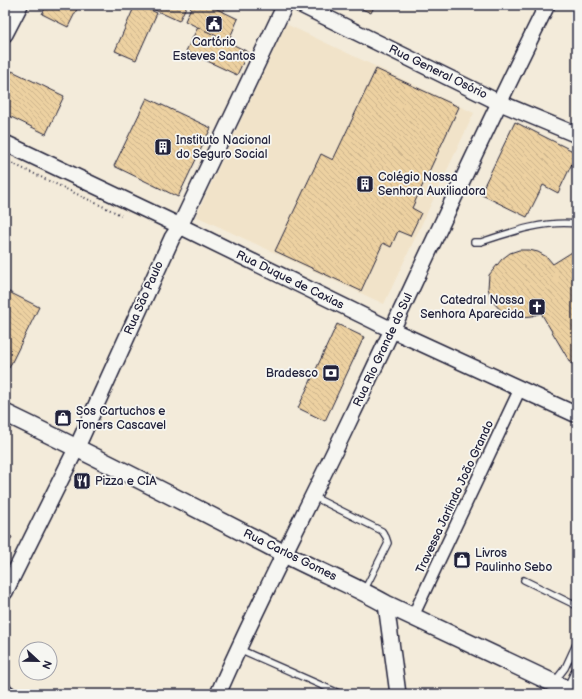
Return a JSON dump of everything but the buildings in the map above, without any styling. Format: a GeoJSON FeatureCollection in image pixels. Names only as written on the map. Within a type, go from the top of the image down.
{"type":"FeatureCollection","features":[{"type":"Feature","properties":{"kind":"main road"},"geometry":{"type":"LineString","coordinates":[[5,34],[20,5]]}},
{"type":"Feature","properties":{"kind":"main road","name":"Rua São Paulo"},"geometry":{"type":"LineString","coordinates":[[5,592],[77,447],[172,238],[180,226],[285,5]]}},
{"type":"Feature","properties":{"kind":"main road","name":"Rua General Osório"},"geometry":{"type":"LineString","coordinates":[[301,5],[498,102],[577,135]]}},
{"type":"Feature","properties":{"kind":"main road","name":"Rua Rio Grande do Sul"},"geometry":{"type":"LineString","coordinates":[[218,694],[238,649],[313,497],[392,330],[498,102],[547,5]]}},
{"type":"Feature","properties":{"kind":"main road","name":"Rua Duque de Caxias"},"geometry":{"type":"LineString","coordinates":[[5,143],[180,226],[392,330],[577,415]]}},
{"type":"Feature","properties":{"kind":"main road","name":"Rua Carlos Gomes"},"geometry":{"type":"LineString","coordinates":[[5,412],[77,447],[285,554],[364,591],[386,604],[566,688]]}},
{"type":"Feature","properties":{"kind":"main road"},"geometry":{"type":"LineString","coordinates":[[386,604],[398,694]]}},
{"type":"Feature","properties":{"kind":"street","name":"Travessa Jarlindo João Grando"},"geometry":{"type":"LineString","coordinates":[[413,616],[520,388]]}},
{"type":"Feature","properties":{"kind":"lane"},"geometry":{"type":"LineString","coordinates":[[474,242],[481,242],[527,228],[564,222],[577,224]]}},
{"type":"Feature","properties":{"kind":"lane"},"geometry":{"type":"LineString","coordinates":[[313,497],[382,532],[386,537],[388,543],[364,591]]}},
{"type":"Feature","properties":{"kind":"lane"},"geometry":{"type":"LineString","coordinates":[[524,580],[577,606]]}},
{"type":"Feature","properties":{"kind":"lane"},"geometry":{"type":"LineString","coordinates":[[566,688],[565,668],[577,642]]}},
{"type":"Feature","properties":{"kind":"lane"},"geometry":{"type":"LineString","coordinates":[[238,649],[341,694]]}},
{"type":"Feature","properties":{"kind":"lane"},"geometry":{"type":"LineString","coordinates":[[566,688],[577,666]]}},
{"type":"Feature","properties":{"kind":"shaded area"},"geometry":{"type":"Polygon","coordinates":[[[286,24],[474,113],[384,304],[196,216],[286,24]]]}},
{"type":"Feature","properties":{"kind":"place","name":"Cartório Esteves Santos"},"geometry":{"type":"Point","coordinates":[214,24]}},
{"type":"Feature","properties":{"kind":"place","name":"Instituto Nacional do Seguro Social"},"geometry":{"type":"Point","coordinates":[163,147]}},
{"type":"Feature","properties":{"kind":"place","name":"Colégio Nossa Senhora Auxiliadora"},"geometry":{"type":"Point","coordinates":[365,184]}},
{"type":"Feature","properties":{"kind":"place","name":"Catedral Nossa Senhora Aparecida"},"geometry":{"type":"Point","coordinates":[537,307]}},
{"type":"Feature","properties":{"kind":"place","name":"Bradesco"},"geometry":{"type":"Point","coordinates":[331,373]}},
{"type":"Feature","properties":{"kind":"place","name":"Sos Cartuchos e Toners Cascavel"},"geometry":{"type":"Point","coordinates":[63,418]}},
{"type":"Feature","properties":{"kind":"place","name":"Pizza e CIA"},"geometry":{"type":"Point","coordinates":[82,481]}},
{"type":"Feature","properties":{"kind":"place","name":"Livros Paulinho Sebo"},"geometry":{"type":"Point","coordinates":[462,560]}}]}
